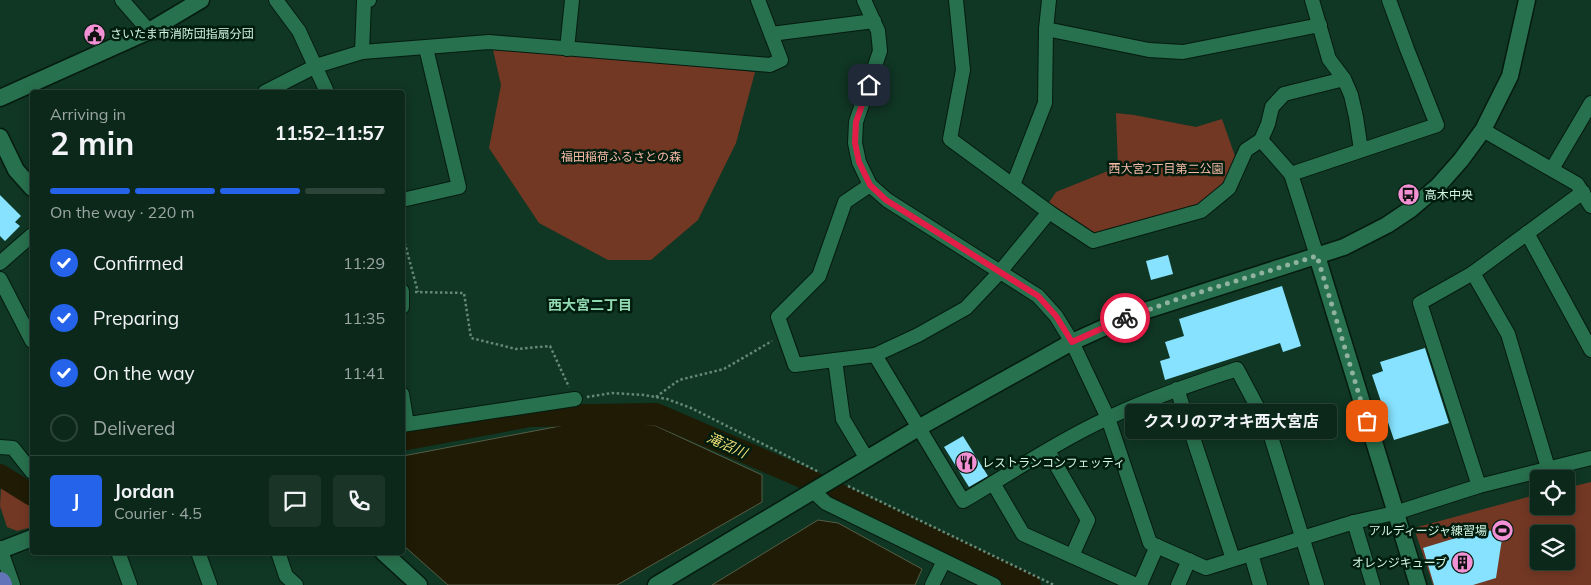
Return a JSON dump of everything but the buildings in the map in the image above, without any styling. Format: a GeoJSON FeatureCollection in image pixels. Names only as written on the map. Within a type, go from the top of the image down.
{"type":"FeatureCollection","features":[{"type":"Feature","properties":{"kind":"street"},"geometry":{"type":"LineString","coordinates":[[122,0],[149,31]]}},
{"type":"Feature","properties":{"kind":"street"},"geometry":{"type":"LineString","coordinates":[[0,98],[149,31],[201,0]]}},
{"type":"Feature","properties":{"kind":"street"},"geometry":{"type":"LineString","coordinates":[[276,0],[299,31],[326,90]]}},
{"type":"Feature","properties":{"kind":"street"},"geometry":{"type":"LineString","coordinates":[[362,52],[364,1],[369,0]]}},
{"type":"Feature","properties":{"kind":"street"},"geometry":{"type":"LineString","coordinates":[[567,48],[572,0]]}},
{"type":"Feature","properties":{"kind":"street"},"geometry":{"type":"LineString","coordinates":[[269,90],[316,66],[362,52],[489,42],[770,65],[781,60],[758,0]]}},
{"type":"Feature","properties":{"kind":"street"},"geometry":{"type":"LineString","coordinates":[[864,0],[878,31],[880,51],[856,122],[855,143],[859,162],[870,185],[886,200],[1038,296],[1056,316],[1072,342],[1108,418],[1150,542],[1206,568],[1354,522],[1395,513],[1479,486],[1591,458]]}},
{"type":"Feature","properties":{"kind":"street"},"geometry":{"type":"LineString","coordinates":[[956,0],[963,70],[950,139],[1049,212],[1093,240],[1201,212],[1229,188],[1246,150],[1261,140],[1268,124],[1272,107],[1284,94],[1344,79]]}},
{"type":"Feature","properties":{"kind":"street"},"geometry":{"type":"LineString","coordinates":[[1013,185],[1045,103],[1048,0]]}},
{"type":"Feature","properties":{"kind":"street"},"geometry":{"type":"LineString","coordinates":[[1312,0],[1329,59],[1344,79],[1351,95],[1360,150]]}},
{"type":"Feature","properties":{"kind":"street"},"geometry":{"type":"LineString","coordinates":[[1291,174],[1437,124],[1390,0]]}},
{"type":"Feature","properties":{"kind":"street"},"geometry":{"type":"LineString","coordinates":[[656,585],[920,427],[1072,342],[1132,315],[1317,256],[1364,237],[1411,209],[1438,186],[1461,160],[1483,130],[1510,76],[1527,0]]}},
{"type":"Feature","properties":{"kind":"street"},"geometry":{"type":"LineString","coordinates":[[770,34],[874,21]]}},
{"type":"Feature","properties":{"kind":"street"},"geometry":{"type":"LineString","coordinates":[[1046,29],[1149,50],[1183,52],[1320,25]]}},
{"type":"Feature","properties":{"kind":"street"},"geometry":{"type":"LineString","coordinates":[[405,199],[459,187],[426,48]]}},
{"type":"Feature","properties":{"kind":"street"},"geometry":{"type":"LineString","coordinates":[[1552,169],[1591,102]]}},
{"type":"Feature","properties":{"kind":"street"},"geometry":{"type":"LineString","coordinates":[[1483,130],[1577,184],[1591,206]]}},
{"type":"Feature","properties":{"kind":"street"},"geometry":{"type":"LineString","coordinates":[[0,138],[16,170],[30,186]]}},
{"type":"Feature","properties":{"kind":"street"},"geometry":{"type":"LineString","coordinates":[[1261,140],[1291,174],[1418,585]]}},
{"type":"Feature","properties":{"kind":"street"},"geometry":{"type":"LineString","coordinates":[[870,185],[845,202],[820,276],[778,317],[795,365],[875,355],[918,335],[966,308],[1000,273],[1049,212]]}},
{"type":"Feature","properties":{"kind":"street"},"geometry":{"type":"LineString","coordinates":[[1479,486],[1420,303],[1473,273],[1583,192]]}},
{"type":"Feature","properties":{"kind":"street"},"geometry":{"type":"LineString","coordinates":[[1527,234],[1591,350]]}},
{"type":"Feature","properties":{"kind":"street"},"geometry":{"type":"LineString","coordinates":[[0,263],[30,237]]}},
{"type":"Feature","properties":{"kind":"street"},"geometry":{"type":"LineString","coordinates":[[1473,273],[1508,334],[1548,468]]}},
{"type":"Feature","properties":{"kind":"street"},"geometry":{"type":"LineString","coordinates":[[0,279],[30,337]]}},
{"type":"Feature","properties":{"kind":"street"},"geometry":{"type":"LineString","coordinates":[[875,355],[963,501],[1108,418],[1177,389],[1237,369],[1268,427],[1317,585]]}},
{"type":"Feature","properties":{"kind":"street"},"geometry":{"type":"LineString","coordinates":[[834,360],[843,419],[867,459]]}},
{"type":"Feature","properties":{"kind":"street"},"geometry":{"type":"LineString","coordinates":[[1177,389],[1233,560]]}},
{"type":"Feature","properties":{"kind":"street"},"geometry":{"type":"LineString","coordinates":[[405,424],[575,399]]}},
{"type":"Feature","properties":{"kind":"street"},"geometry":{"type":"LineString","coordinates":[[0,447],[13,448],[30,469]]}},
{"type":"Feature","properties":{"kind":"street"},"geometry":{"type":"LineString","coordinates":[[1048,451],[1088,520],[1072,556]]}},
{"type":"Feature","properties":{"kind":"street"},"geometry":{"type":"LineString","coordinates":[[993,483],[1023,534],[1136,585]]}},
{"type":"Feature","properties":{"kind":"street"},"geometry":{"type":"LineString","coordinates":[[822,486],[826,503],[994,585]]}},
{"type":"Feature","properties":{"kind":"street"},"geometry":{"type":"LineString","coordinates":[[1354,522],[1373,585]]}},
{"type":"Feature","properties":{"kind":"street"},"geometry":{"type":"LineString","coordinates":[[13,585],[0,549],[30,539]]}},
{"type":"Feature","properties":{"kind":"street"},"geometry":{"type":"LineString","coordinates":[[1140,585],[1157,546]]}},
{"type":"Feature","properties":{"kind":"street"},"geometry":{"type":"LineString","coordinates":[[1251,554],[1260,585]]}},
{"type":"Feature","properties":{"kind":"street"},"geometry":{"type":"LineString","coordinates":[[119,555],[130,585]]}},
{"type":"Feature","properties":{"kind":"street"},"geometry":{"type":"LineString","coordinates":[[199,555],[210,585]]}},
{"type":"Feature","properties":{"kind":"street"},"geometry":{"type":"LineString","coordinates":[[279,555],[286,576],[296,585]]}},
{"type":"Feature","properties":{"kind":"street"},"geometry":{"type":"LineString","coordinates":[[386,555],[419,585]]}},
{"type":"Feature","properties":{"kind":"street"},"geometry":{"type":"LineString","coordinates":[[1178,585],[1189,560]]}},
{"type":"Feature","properties":{"kind":"street"},"geometry":{"type":"LineString","coordinates":[[932,585],[944,561]]}},
{"type":"Feature","properties":{"kind":"path"},"geometry":{"type":"LineString","coordinates":[[405,262],[408,292],[464,293],[471,338],[516,349],[550,346],[575,399],[612,393],[656,397],[691,408],[822,486],[1054,585]]}},
{"type":"Feature","properties":{"kind":"path"},"geometry":{"type":"LineString","coordinates":[[656,397],[679,380],[724,369],[784,334]]}},
{"type":"Feature","properties":{"kind":"green space","name":"福田稲荷ふるさとの森"},"geometry":{"type":"Polygon","coordinates":[[[493,50],[559,53],[755,72],[736,143],[698,220],[651,260],[608,260],[539,223],[489,148],[501,85],[493,50]]]}},
{"type":"Feature","properties":{"kind":"green space","name":"西大宮2丁目第二公園"},"geometry":{"type":"Polygon","coordinates":[[[1116,113],[1196,127],[1222,119],[1235,156],[1223,188],[1199,208],[1094,237],[1048,204],[1056,192],[1118,167],[1116,113]]]}},
{"type":"Feature","properties":{"kind":"green space","name":"アルディージャ練習場"},"geometry":{"type":"Polygon","coordinates":[[[1591,482],[1591,585],[1433,585],[1414,528],[1530,496],[1530,515],[1575,515],[1575,486],[1591,482]]]}},
{"type":"Feature","properties":{"kind":"green space"},"geometry":{"type":"Polygon","coordinates":[[[1,488],[30,502],[30,528],[17,531],[7,527],[0,506],[1,488]]]}},
{"type":"Feature","properties":{"kind":"shaded area"},"geometry":{"type":"Polygon","coordinates":[[[581,422],[654,425],[762,475],[762,502],[617,585],[448,585],[405,547],[405,456],[581,422]]]}},
{"type":"Feature","properties":{"kind":"shaded area"},"geometry":{"type":"Polygon","coordinates":[[[818,520],[838,523],[922,569],[915,585],[712,585],[818,520]]]}},
{"type":"Feature","properties":{"kind":"waterway","name":"滝沼川"},"geometry":{"type":"LineString","coordinates":[[405,439],[530,416],[656,414],[802,477],[1030,585]]}},
{"type":"Feature","properties":{"kind":"waterway","name":"滝沼川"},"geometry":{"type":"LineString","coordinates":[[0,475],[30,494]]}},
{"type":"Feature","properties":{"kind":"way so far"},"geometry":{"type":"LineString","coordinates":[[1125,318],[1181,298],[1317,256],[1367,421]]}},
{"type":"Feature","properties":{"kind":"place","name":"さいたま市消防団指扇分団"},"geometry":{"type":"Point","coordinates":[94,34]}},
{"type":"Feature","properties":{"kind":"place","name":"高木中央"},"geometry":{"type":"Point","coordinates":[1409,195]}},
{"type":"Feature","properties":{"kind":"place","name":"クスリのアオキ西大宮店"},"geometry":{"type":"Point","coordinates":[1367,421]}},
{"type":"Feature","properties":{"kind":"place","name":"レストランコンフェッティ"},"geometry":{"type":"Point","coordinates":[966,463]}},
{"type":"Feature","properties":{"kind":"place","name":"アルディージャ練習場"},"geometry":{"type":"Point","coordinates":[1503,531]}},
{"type":"Feature","properties":{"kind":"place","name":"オレンジキューブ"},"geometry":{"type":"Point","coordinates":[1463,563]}},
{"type":"Feature","properties":{"kind":"district","name":"西大宮二丁目"},"geometry":{"type":"Point","coordinates":[590,305]}},
{"type":"Feature","properties":{"kind":"route"},"geometry":{"type":"LineString","coordinates":[[869,85],[856,122],[855,143],[859,162],[870,185],[886,200],[1038,296],[1056,316],[1072,342],[1125,318]]}}]}
